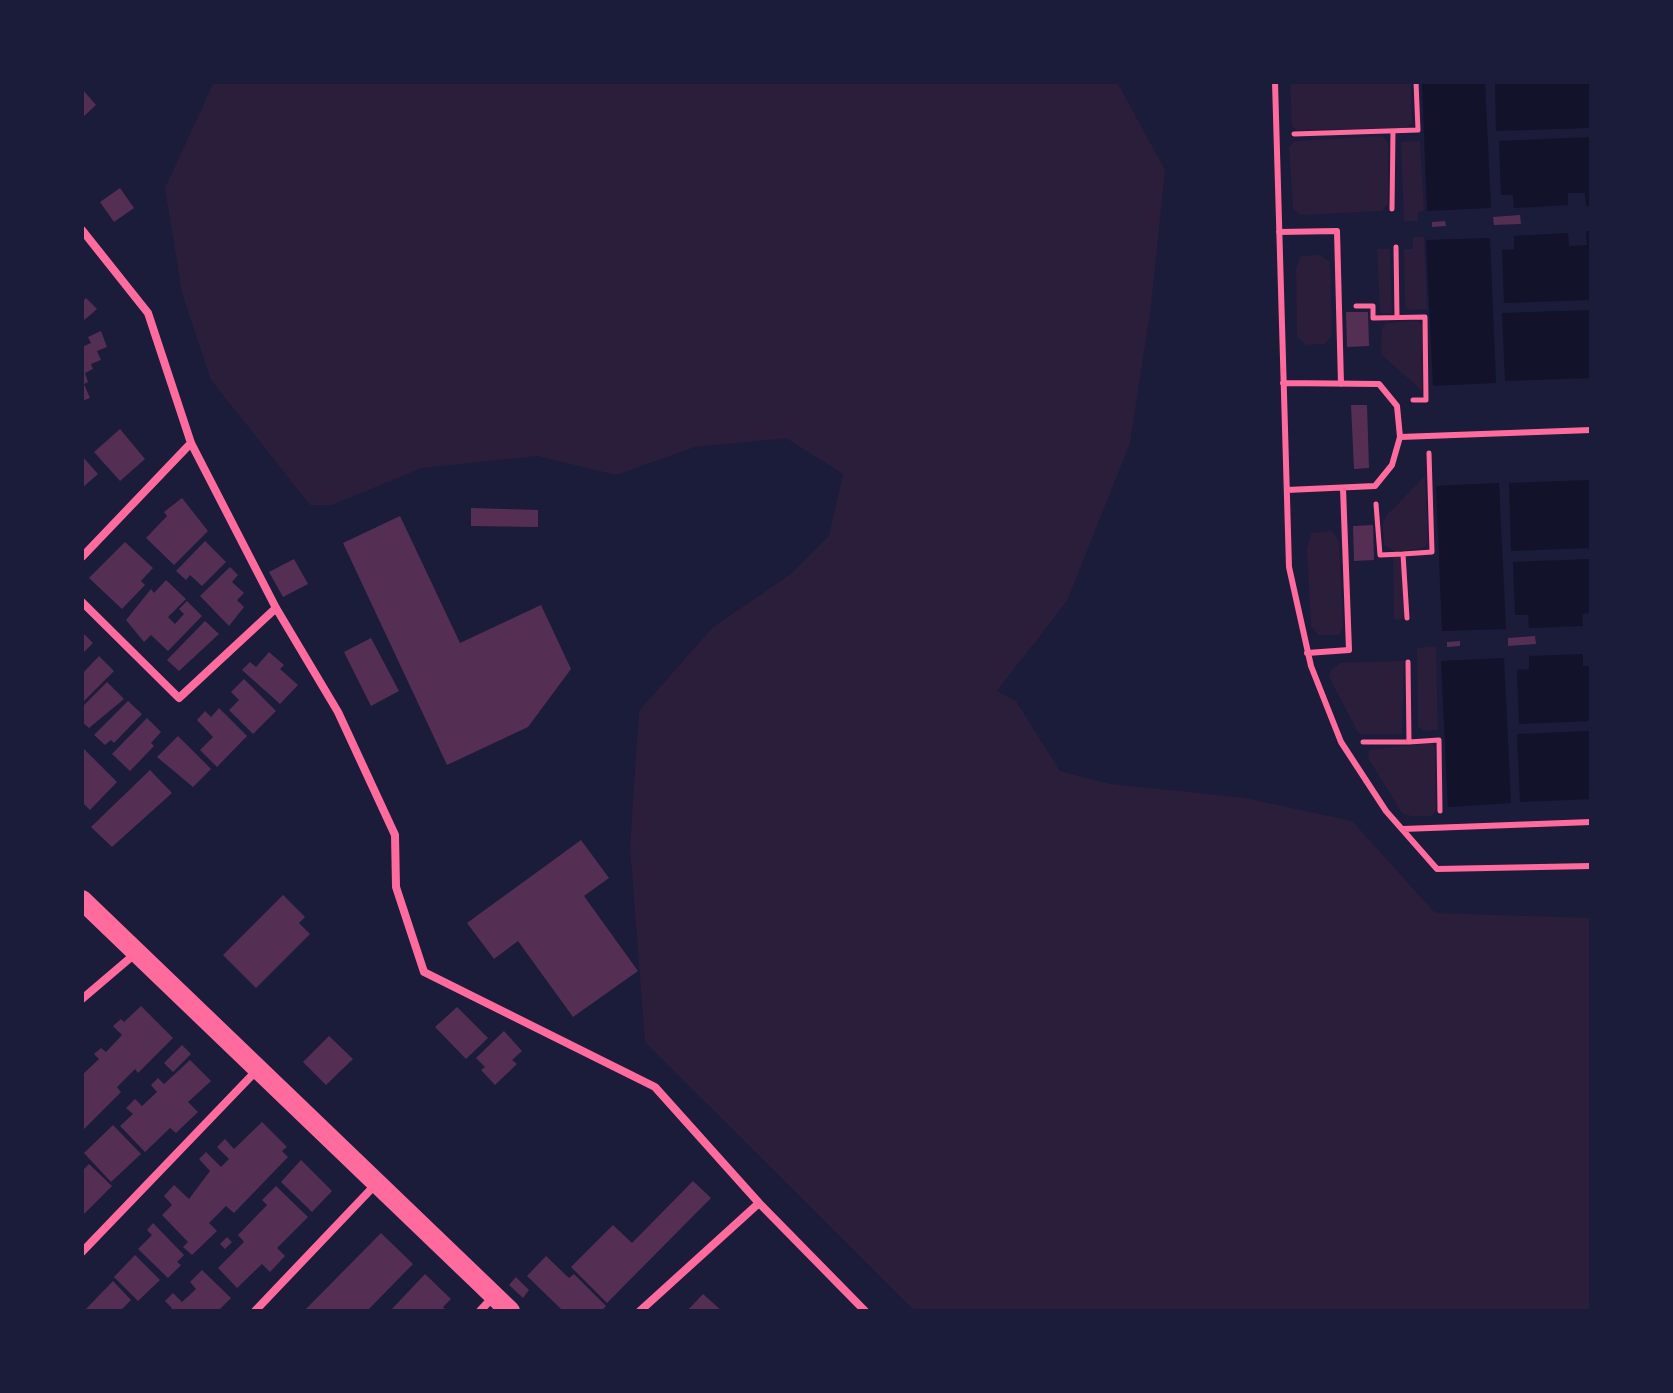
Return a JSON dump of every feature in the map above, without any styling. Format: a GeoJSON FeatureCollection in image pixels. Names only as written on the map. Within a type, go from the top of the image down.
{"type":"FeatureCollection","features":[{"type":"Feature","properties":{"kind":"main road"},"geometry":{"type":"LineString","coordinates":[[82,900],[376,1184],[487,1303],[510,1311]]}},
{"type":"Feature","properties":{"kind":"street"},"geometry":{"type":"LineString","coordinates":[[82,230],[148,313],[191,443],[276,608],[338,712],[395,835],[396,887],[424,972],[655,1087],[759,1203],[865,1311]]}},
{"type":"Feature","properties":{"kind":"street"},"geometry":{"type":"LineString","coordinates":[[82,557],[191,443]]}},
{"type":"Feature","properties":{"kind":"street"},"geometry":{"type":"LineString","coordinates":[[82,602],[179,698],[276,608]]}},
{"type":"Feature","properties":{"kind":"street"},"geometry":{"type":"LineString","coordinates":[[82,999],[136,953]]}},
{"type":"Feature","properties":{"kind":"street"},"geometry":{"type":"LineString","coordinates":[[82,1252],[257,1070]]}},
{"type":"Feature","properties":{"kind":"street"},"geometry":{"type":"LineString","coordinates":[[255,1311],[376,1184]]}},
{"type":"Feature","properties":{"kind":"street"},"geometry":{"type":"LineString","coordinates":[[640,1311],[759,1203]]}},
{"type":"Feature","properties":{"kind":"lane"},"geometry":{"type":"LineString","coordinates":[[1275,82],[1289,567],[1307,653],[1341,742],[1402,829],[1437,869],[1591,866]]}},
{"type":"Feature","properties":{"kind":"lane"},"geometry":{"type":"LineString","coordinates":[[1279,232],[1337,231],[1341,384]]}},
{"type":"Feature","properties":{"kind":"lane"},"geometry":{"type":"LineString","coordinates":[[1283,383],[1379,384],[1397,406],[1400,437],[1392,465],[1375,486],[1287,490]]}},
{"type":"Feature","properties":{"kind":"lane"},"geometry":{"type":"LineString","coordinates":[[1400,437],[1591,430]]}},
{"type":"Feature","properties":{"kind":"lane"},"geometry":{"type":"LineString","coordinates":[[1307,653],[1349,650],[1343,488]]}},
{"type":"Feature","properties":{"kind":"lane"},"geometry":{"type":"LineString","coordinates":[[1402,829],[1591,822]]}},
{"type":"Feature","properties":{"kind":"path"},"geometry":{"type":"LineString","coordinates":[[1277,135],[1418,130],[1416,82]]}},
{"type":"Feature","properties":{"kind":"path"},"geometry":{"type":"LineString","coordinates":[[1392,209],[1393,131]]}},
{"type":"Feature","properties":{"kind":"path"},"geometry":{"type":"LineString","coordinates":[[1396,247],[1397,317]]}},
{"type":"Feature","properties":{"kind":"path"},"geometry":{"type":"LineString","coordinates":[[1339,307],[1373,306],[1373,318],[1425,317],[1426,400],[1391,400]]}},
{"type":"Feature","properties":{"kind":"path"},"geometry":{"type":"LineString","coordinates":[[1375,486],[1380,555],[1432,552],[1428,436]]}},
{"type":"Feature","properties":{"kind":"path"},"geometry":{"type":"LineString","coordinates":[[1403,554],[1407,618]]}},
{"type":"Feature","properties":{"kind":"path"},"geometry":{"type":"LineString","coordinates":[[1408,662],[1409,742]]}},
{"type":"Feature","properties":{"kind":"path"},"geometry":{"type":"LineString","coordinates":[[1341,742],[1439,740],[1441,828]]}},
{"type":"Feature","properties":{"kind":"shaded area"},"geometry":{"type":"Polygon","coordinates":[[[214,82],[1117,82],[1165,170],[1151,306],[1130,443],[1067,601],[997,691],[1016,701],[1060,771],[1110,784],[1245,798],[1352,821],[1435,913],[1591,918],[1591,1311],[915,1311],[645,1042],[630,846],[639,711],[713,627],[791,574],[829,536],[843,474],[786,438],[695,447],[616,475],[537,456],[422,468],[332,505],[310,505],[211,380],[182,293],[165,188],[214,82]]]}},
{"type":"Feature","properties":{"kind":"shaded area"},"geometry":{"type":"Polygon","coordinates":[[[1290,82],[1411,82],[1412,123],[1406,128],[1297,130],[1292,126],[1290,82]]]}},
{"type":"Feature","properties":{"kind":"shaded area"},"geometry":{"type":"Polygon","coordinates":[[[1422,82],[1485,82],[1491,208],[1427,211],[1422,82]]]}},
{"type":"Feature","properties":{"kind":"shaded area"},"geometry":{"type":"Polygon","coordinates":[[[1495,82],[1591,82],[1591,128],[1496,131],[1495,82]]]}},
{"type":"Feature","properties":{"kind":"shaded area"},"geometry":{"type":"Polygon","coordinates":[[[1383,136],[1388,143],[1388,204],[1382,211],[1300,215],[1293,209],[1289,147],[1295,141],[1383,136]]]}},
{"type":"Feature","properties":{"kind":"shaded area"},"geometry":{"type":"Polygon","coordinates":[[[1591,137],[1591,206],[1586,206],[1585,193],[1568,193],[1568,205],[1514,208],[1513,195],[1501,195],[1499,141],[1591,137]]]}},
{"type":"Feature","properties":{"kind":"shaded area"},"geometry":{"type":"Polygon","coordinates":[[[1420,141],[1424,211],[1418,212],[1418,221],[1404,221],[1401,142],[1420,141]]]}},
{"type":"Feature","properties":{"kind":"shaded area"},"geometry":{"type":"Polygon","coordinates":[[[1586,231],[1591,231],[1591,300],[1504,303],[1502,250],[1514,249],[1514,236],[1568,233],[1569,246],[1587,245],[1586,231]]]}},
{"type":"Feature","properties":{"kind":"shaded area"},"geometry":{"type":"Polygon","coordinates":[[[1413,237],[1424,237],[1427,309],[1409,310],[1405,306],[1404,249],[1413,249],[1413,237]]]}},
{"type":"Feature","properties":{"kind":"shaded area"},"geometry":{"type":"Polygon","coordinates":[[[1490,238],[1496,383],[1433,386],[1426,240],[1490,238]]]}},
{"type":"Feature","properties":{"kind":"shaded area"},"geometry":{"type":"Polygon","coordinates":[[[1377,249],[1390,249],[1392,313],[1382,314],[1380,310],[1377,249]]]}},
{"type":"Feature","properties":{"kind":"shaded area"},"geometry":{"type":"Polygon","coordinates":[[[1320,255],[1330,262],[1332,336],[1324,344],[1306,345],[1297,336],[1296,268],[1301,256],[1320,255]]]}},
{"type":"Feature","properties":{"kind":"shaded area"},"geometry":{"type":"Polygon","coordinates":[[[1591,310],[1591,378],[1505,381],[1502,313],[1591,310]]]}},
{"type":"Feature","properties":{"kind":"shaded area"},"geometry":{"type":"Polygon","coordinates":[[[1418,321],[1423,326],[1422,391],[1381,354],[1382,328],[1386,323],[1418,321]]]}},
{"type":"Feature","properties":{"kind":"shaded area"},"geometry":{"type":"Polygon","coordinates":[[[1425,476],[1428,543],[1424,548],[1395,552],[1384,545],[1383,525],[1387,515],[1425,476]]]}},
{"type":"Feature","properties":{"kind":"shaded area"},"geometry":{"type":"Polygon","coordinates":[[[1591,480],[1591,548],[1511,551],[1509,483],[1591,480]]]}},
{"type":"Feature","properties":{"kind":"shaded area"},"geometry":{"type":"Polygon","coordinates":[[[1499,483],[1506,629],[1442,631],[1436,486],[1499,483]]]}},
{"type":"Feature","properties":{"kind":"shaded area"},"geometry":{"type":"Polygon","coordinates":[[[1332,531],[1339,542],[1343,627],[1339,635],[1318,635],[1311,626],[1307,550],[1311,533],[1332,531]]]}},
{"type":"Feature","properties":{"kind":"shaded area"},"geometry":{"type":"Polygon","coordinates":[[[1393,557],[1400,557],[1402,562],[1404,614],[1402,619],[1394,620],[1393,557]]]}},
{"type":"Feature","properties":{"kind":"shaded area"},"geometry":{"type":"Polygon","coordinates":[[[1591,559],[1591,613],[1582,614],[1583,626],[1529,628],[1528,615],[1515,615],[1513,562],[1591,559]]]}},
{"type":"Feature","properties":{"kind":"shaded area"},"geometry":{"type":"Polygon","coordinates":[[[1436,646],[1438,730],[1423,731],[1418,726],[1417,648],[1436,646]]]}},
{"type":"Feature","properties":{"kind":"shaded area"},"geometry":{"type":"Polygon","coordinates":[[[1583,654],[1583,666],[1591,666],[1591,721],[1519,724],[1517,670],[1529,669],[1529,656],[1583,654]]]}},
{"type":"Feature","properties":{"kind":"shaded area"},"geometry":{"type":"Polygon","coordinates":[[[1504,658],[1511,803],[1448,807],[1441,661],[1504,658]]]}},
{"type":"Feature","properties":{"kind":"shaded area"},"geometry":{"type":"Polygon","coordinates":[[[1404,661],[1402,734],[1359,734],[1329,677],[1331,670],[1340,663],[1404,661]]]}},
{"type":"Feature","properties":{"kind":"shaded area"},"geometry":{"type":"Polygon","coordinates":[[[1591,731],[1591,799],[1520,802],[1517,734],[1591,731]]]}},
{"type":"Feature","properties":{"kind":"shaded area"},"geometry":{"type":"Polygon","coordinates":[[[1432,743],[1435,747],[1436,810],[1432,816],[1402,813],[1368,758],[1369,750],[1432,743]]]}},
{"type":"Feature","properties":{"kind":"building"},"geometry":{"type":"Polygon","coordinates":[[[82,89],[96,105],[82,118],[82,89]]]}},
{"type":"Feature","properties":{"kind":"building"},"geometry":{"type":"Polygon","coordinates":[[[120,188],[134,208],[114,222],[100,202],[120,188]]]}},
{"type":"Feature","properties":{"kind":"building"},"geometry":{"type":"Polygon","coordinates":[[[1520,215],[1521,224],[1494,225],[1493,217],[1520,215]]]}},
{"type":"Feature","properties":{"kind":"building"},"geometry":{"type":"Polygon","coordinates":[[[1445,221],[1446,226],[1432,227],[1432,222],[1445,221]]]}},
{"type":"Feature","properties":{"kind":"building"},"geometry":{"type":"Polygon","coordinates":[[[86,298],[97,309],[82,322],[82,302],[86,298]]]}},
{"type":"Feature","properties":{"kind":"building"},"geometry":{"type":"Polygon","coordinates":[[[1346,312],[1368,312],[1369,346],[1347,347],[1346,312]]]}},
{"type":"Feature","properties":{"kind":"building"},"geometry":{"type":"Polygon","coordinates":[[[101,331],[107,347],[97,351],[101,360],[91,364],[93,369],[85,373],[88,382],[84,384],[90,398],[82,401],[82,347],[91,343],[88,337],[101,331]]]}},
{"type":"Feature","properties":{"kind":"building"},"geometry":{"type":"Polygon","coordinates":[[[1351,405],[1367,405],[1369,468],[1354,469],[1351,405]]]}},
{"type":"Feature","properties":{"kind":"building"},"geometry":{"type":"Polygon","coordinates":[[[120,429],[145,459],[120,481],[94,452],[120,429]]]}},
{"type":"Feature","properties":{"kind":"building"},"geometry":{"type":"Polygon","coordinates":[[[82,456],[98,474],[82,488],[82,456]]]}},
{"type":"Feature","properties":{"kind":"building"},"geometry":{"type":"Polygon","coordinates":[[[182,498],[208,531],[174,565],[146,538],[167,516],[164,512],[182,498]]]}},
{"type":"Feature","properties":{"kind":"building"},"geometry":{"type":"Polygon","coordinates":[[[471,508],[538,510],[538,527],[471,526],[471,508]]]}},
{"type":"Feature","properties":{"kind":"building"},"geometry":{"type":"Polygon","coordinates":[[[400,516],[460,643],[541,605],[571,669],[528,727],[447,765],[343,543],[400,516]]]}},
{"type":"Feature","properties":{"kind":"building"},"geometry":{"type":"Polygon","coordinates":[[[1373,525],[1374,560],[1354,561],[1353,526],[1373,525]]]}},
{"type":"Feature","properties":{"kind":"building"},"geometry":{"type":"Polygon","coordinates":[[[205,541],[226,562],[202,586],[190,575],[186,580],[176,571],[205,541]]]}},
{"type":"Feature","properties":{"kind":"building"},"geometry":{"type":"Polygon","coordinates":[[[125,542],[153,568],[141,581],[145,585],[122,609],[89,578],[125,542]]]}},
{"type":"Feature","properties":{"kind":"building"},"geometry":{"type":"Polygon","coordinates":[[[294,559],[308,584],[283,597],[269,572],[294,559]]]}},
{"type":"Feature","properties":{"kind":"building"},"geometry":{"type":"Polygon","coordinates":[[[230,567],[238,575],[232,582],[244,593],[237,600],[244,607],[229,626],[200,596],[230,567]]]}},
{"type":"Feature","properties":{"kind":"building"},"geometry":{"type":"Polygon","coordinates":[[[166,580],[186,599],[168,617],[175,624],[184,614],[179,609],[187,601],[202,616],[168,651],[151,635],[144,642],[126,620],[151,589],[154,593],[166,580]]]}},
{"type":"Feature","properties":{"kind":"building"},"geometry":{"type":"Polygon","coordinates":[[[205,621],[219,634],[179,671],[167,660],[205,621]]]}},
{"type":"Feature","properties":{"kind":"building"},"geometry":{"type":"Polygon","coordinates":[[[82,632],[93,643],[82,654],[82,632]]]}},
{"type":"Feature","properties":{"kind":"building"},"geometry":{"type":"Polygon","coordinates":[[[1535,636],[1536,644],[1508,646],[1508,638],[1535,636]]]}},
{"type":"Feature","properties":{"kind":"building"},"geometry":{"type":"Polygon","coordinates":[[[371,638],[399,691],[371,706],[344,652],[371,638]]]}},
{"type":"Feature","properties":{"kind":"building"},"geometry":{"type":"Polygon","coordinates":[[[1460,641],[1460,646],[1447,647],[1447,642],[1460,641]]]}},
{"type":"Feature","properties":{"kind":"building"},"geometry":{"type":"Polygon","coordinates":[[[269,652],[284,665],[280,669],[298,685],[280,704],[242,670],[250,662],[256,667],[269,652]]]}},
{"type":"Feature","properties":{"kind":"building"},"geometry":{"type":"Polygon","coordinates":[[[99,656],[114,671],[82,703],[82,674],[99,656]]]}},
{"type":"Feature","properties":{"kind":"building"},"geometry":{"type":"Polygon","coordinates":[[[244,679],[276,711],[253,734],[229,710],[239,700],[231,692],[244,679]]]}},
{"type":"Feature","properties":{"kind":"building"},"geometry":{"type":"Polygon","coordinates":[[[107,682],[124,699],[89,728],[82,722],[82,707],[107,682]]]}},
{"type":"Feature","properties":{"kind":"building"},"geometry":{"type":"Polygon","coordinates":[[[128,701],[142,714],[114,743],[111,740],[105,745],[94,735],[128,701]]]}},
{"type":"Feature","properties":{"kind":"building"},"geometry":{"type":"Polygon","coordinates":[[[219,708],[247,736],[217,767],[200,750],[213,737],[197,720],[205,711],[211,717],[219,708]]]}},
{"type":"Feature","properties":{"kind":"building"},"geometry":{"type":"Polygon","coordinates":[[[147,718],[161,732],[151,743],[154,746],[130,771],[112,754],[147,718]]]}},
{"type":"Feature","properties":{"kind":"building"},"geometry":{"type":"Polygon","coordinates":[[[178,736],[211,769],[193,787],[157,757],[178,736]]]}},
{"type":"Feature","properties":{"kind":"building"},"geometry":{"type":"Polygon","coordinates":[[[84,749],[117,782],[90,810],[82,802],[84,749]]]}},
{"type":"Feature","properties":{"kind":"building"},"geometry":{"type":"Polygon","coordinates":[[[150,770],[172,793],[112,847],[91,827],[150,770]]]}},
{"type":"Feature","properties":{"kind":"building"},"geometry":{"type":"Polygon","coordinates":[[[581,840],[609,878],[584,896],[638,971],[573,1017],[518,941],[494,959],[467,923],[581,840]]]}},
{"type":"Feature","properties":{"kind":"building"},"geometry":{"type":"Polygon","coordinates":[[[283,895],[305,917],[299,923],[310,934],[256,988],[223,955],[283,895]]]}},
{"type":"Feature","properties":{"kind":"building"},"geometry":{"type":"Polygon","coordinates":[[[141,1006],[173,1038],[138,1073],[135,1069],[117,1087],[121,1092],[82,1131],[82,1075],[99,1059],[94,1054],[101,1048],[106,1052],[122,1035],[113,1026],[121,1019],[124,1022],[141,1006]]]}},
{"type":"Feature","properties":{"kind":"building"},"geometry":{"type":"Polygon","coordinates":[[[457,1007],[488,1038],[466,1059],[435,1027],[457,1007]]]}},
{"type":"Feature","properties":{"kind":"building"},"geometry":{"type":"Polygon","coordinates":[[[504,1031],[522,1051],[512,1060],[517,1064],[495,1085],[481,1070],[485,1067],[476,1058],[504,1031]]]}},
{"type":"Feature","properties":{"kind":"building"},"geometry":{"type":"Polygon","coordinates":[[[329,1036],[353,1059],[326,1085],[303,1062],[329,1036]]]}},
{"type":"Feature","properties":{"kind":"building"},"geometry":{"type":"Polygon","coordinates":[[[182,1045],[191,1054],[173,1072],[164,1063],[182,1045]]]}},
{"type":"Feature","properties":{"kind":"building"},"geometry":{"type":"Polygon","coordinates":[[[190,1060],[211,1081],[188,1102],[198,1112],[176,1133],[170,1128],[145,1152],[120,1126],[133,1114],[126,1108],[135,1099],[142,1106],[157,1092],[151,1085],[158,1078],[164,1084],[190,1060]]]}},
{"type":"Feature","properties":{"kind":"building"},"geometry":{"type":"Polygon","coordinates":[[[262,1122],[287,1147],[282,1151],[288,1157],[234,1213],[226,1206],[209,1223],[217,1231],[192,1255],[183,1247],[188,1242],[162,1215],[172,1205],[164,1196],[174,1185],[189,1199],[210,1171],[199,1159],[206,1152],[221,1167],[229,1159],[217,1147],[225,1139],[234,1149],[262,1122]]]}},
{"type":"Feature","properties":{"kind":"building"},"geometry":{"type":"Polygon","coordinates":[[[113,1125],[141,1154],[111,1182],[84,1153],[113,1125]]]}},
{"type":"Feature","properties":{"kind":"building"},"geometry":{"type":"Polygon","coordinates":[[[301,1160],[332,1191],[312,1212],[281,1182],[301,1160]]]}},
{"type":"Feature","properties":{"kind":"building"},"geometry":{"type":"Polygon","coordinates":[[[89,1164],[112,1186],[82,1216],[82,1171],[89,1164]]]}},
{"type":"Feature","properties":{"kind":"building"},"geometry":{"type":"Polygon","coordinates":[[[693,1181],[711,1198],[607,1303],[571,1267],[613,1225],[632,1243],[693,1181]]]}},
{"type":"Feature","properties":{"kind":"building"},"geometry":{"type":"Polygon","coordinates":[[[276,1186],[308,1217],[277,1248],[285,1256],[270,1272],[262,1264],[237,1288],[218,1268],[244,1242],[238,1235],[267,1205],[262,1200],[276,1186]]]}},
{"type":"Feature","properties":{"kind":"building"},"geometry":{"type":"Polygon","coordinates":[[[153,1223],[184,1255],[177,1262],[181,1265],[168,1278],[138,1249],[152,1235],[147,1230],[153,1223]]]}},
{"type":"Feature","properties":{"kind":"building"},"geometry":{"type":"Polygon","coordinates":[[[381,1233],[413,1264],[367,1311],[304,1311],[381,1233]]]}},
{"type":"Feature","properties":{"kind":"building"},"geometry":{"type":"Polygon","coordinates":[[[227,1237],[232,1242],[225,1249],[220,1244],[227,1237]]]}},
{"type":"Feature","properties":{"kind":"building"},"geometry":{"type":"Polygon","coordinates":[[[135,1255],[160,1280],[138,1301],[114,1277],[135,1255]]]}},
{"type":"Feature","properties":{"kind":"building"},"geometry":{"type":"Polygon","coordinates":[[[546,1256],[569,1278],[574,1274],[606,1306],[601,1311],[563,1311],[527,1276],[546,1256]]]}},
{"type":"Feature","properties":{"kind":"building"},"geometry":{"type":"Polygon","coordinates":[[[202,1270],[231,1298],[218,1311],[169,1311],[172,1308],[165,1301],[173,1293],[182,1302],[196,1289],[190,1282],[202,1270]]]}},
{"type":"Feature","properties":{"kind":"building"},"geometry":{"type":"Polygon","coordinates":[[[425,1274],[451,1299],[443,1307],[447,1311],[390,1311],[425,1274]]]}},
{"type":"Feature","properties":{"kind":"building"},"geometry":{"type":"Polygon","coordinates":[[[516,1277],[529,1290],[523,1298],[509,1285],[516,1277]]]}},
{"type":"Feature","properties":{"kind":"building"},"geometry":{"type":"Polygon","coordinates":[[[113,1281],[131,1300],[120,1311],[84,1311],[113,1281]]]}},
{"type":"Feature","properties":{"kind":"building"},"geometry":{"type":"Polygon","coordinates":[[[703,1294],[722,1311],[687,1311],[703,1294]]]}}]}
